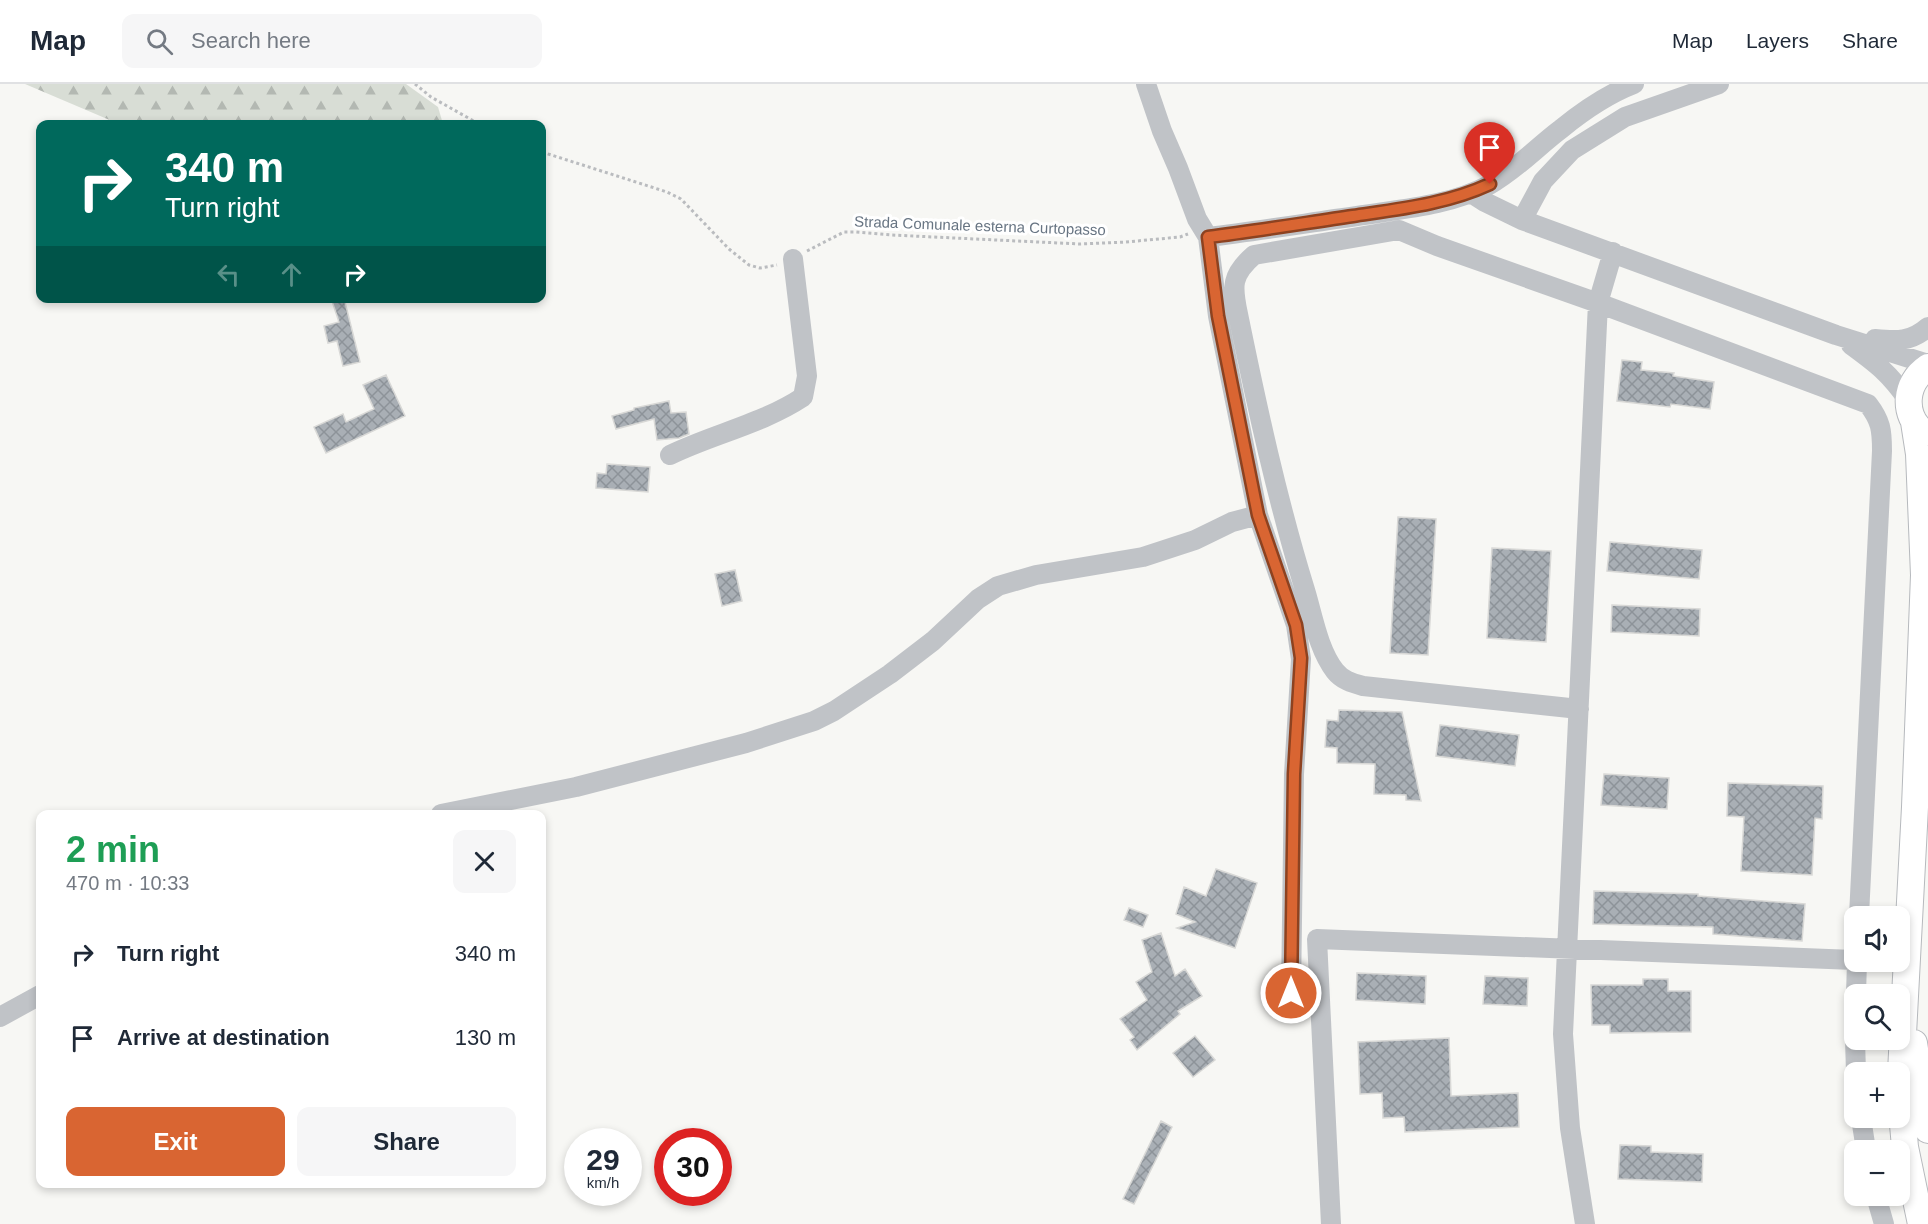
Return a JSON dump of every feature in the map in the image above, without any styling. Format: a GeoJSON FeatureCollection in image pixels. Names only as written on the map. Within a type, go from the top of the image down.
{"type":"FeatureCollection","features":[{"type":"Feature","properties":{"kind":"main road"},"geometry":{"type":"LineString","coordinates":[[1905,984],[1926,563],[1917,419],[1910,389],[1915,379],[1928,366]]}},
{"type":"Feature","properties":{"kind":"main road"},"geometry":{"type":"LineString","coordinates":[[1910,1028],[1928,1130]]}},
{"type":"Feature","properties":{"kind":"main road"},"geometry":{"type":"LineString","coordinates":[[1902,1050],[1900,1091],[1905,1147],[1921,1224]]}},
{"type":"Feature","properties":{"kind":"street"},"geometry":{"type":"LineString","coordinates":[[1146,84],[1197,219],[1208,237],[1218,316],[1258,515],[1296,625],[1301,667],[1294,774],[1291,993]]}},
{"type":"Feature","properties":{"kind":"street"},"geometry":{"type":"LineString","coordinates":[[1208,237],[1405,209],[1471,193],[1513,169],[1594,105],[1634,84]]}},
{"type":"Feature","properties":{"kind":"street"},"geometry":{"type":"LineString","coordinates":[[1522,220],[1543,181],[1572,150],[1624,117],[1719,84]]}},
{"type":"Feature","properties":{"kind":"street"},"geometry":{"type":"LineString","coordinates":[[1471,193],[1522,220],[1836,335],[1928,366]]}},
{"type":"Feature","properties":{"kind":"street"},"geometry":{"type":"LineString","coordinates":[[1579,710],[1363,686],[1341,677],[1329,662],[1285,522],[1233,292],[1234,278],[1244,263],[1254,255],[1399,230],[1868,404],[1878,416],[1882,431],[1882,451],[1859,906]]}},
{"type":"Feature","properties":{"kind":"street"},"geometry":{"type":"LineString","coordinates":[[1585,1224],[1565,1087],[1563,1034],[1598,303],[1613,252]]}},
{"type":"Feature","properties":{"kind":"street"},"geometry":{"type":"LineString","coordinates":[[670,454],[708,437],[754,422],[791,405],[802,397],[807,376],[793,259]]}},
{"type":"Feature","properties":{"kind":"street"},"geometry":{"type":"LineString","coordinates":[[1836,335],[1903,341],[1918,336],[1928,327]]}},
{"type":"Feature","properties":{"kind":"street"},"geometry":{"type":"LineString","coordinates":[[1836,335],[1883,368],[1894,379],[1917,419]]}},
{"type":"Feature","properties":{"kind":"street"},"geometry":{"type":"LineString","coordinates":[[461,810],[576,787],[746,743],[814,721],[882,680],[933,641],[978,599],[998,586],[1036,575],[1143,557],[1195,540],[1232,522],[1258,515]]}},
{"type":"Feature","properties":{"kind":"street"},"geometry":{"type":"LineString","coordinates":[[1301,667],[1320,666],[1329,662]]}},
{"type":"Feature","properties":{"kind":"street"},"geometry":{"type":"LineString","coordinates":[[1331,1224],[1317,939],[1844,961]]}},
{"type":"Feature","properties":{"kind":"street"},"geometry":{"type":"LineString","coordinates":[[0,1017],[36,997]]}},
{"type":"Feature","properties":{"kind":"street"},"geometry":{"type":"LineString","coordinates":[[1879,1206],[1884,1224]]}},
{"type":"Feature","properties":{"kind":"path"},"geometry":{"type":"LineString","coordinates":[[415,84],[431,97],[471,120]]}},
{"type":"Feature","properties":{"kind":"path","name":"Strada Comunale esterna Curtopasso"},"geometry":{"type":"LineString","coordinates":[[546,153],[668,192],[681,199],[729,249],[748,265],[760,268],[786,263],[844,232],[1080,244],[1180,237],[1195,232],[1208,237]]}},
{"type":"Feature","properties":{"kind":"green space"},"geometry":{"type":"Polygon","coordinates":[[[25,84],[406,84],[438,107],[442,120],[110,120],[25,84]]]}},
{"type":"Feature","properties":{"kind":"building"},"geometry":{"type":"Polygon","coordinates":[[[333,303],[345,303],[360,362],[343,366],[337,341],[328,343],[324,326],[339,322],[333,303]]]}},
{"type":"Feature","properties":{"kind":"building"},"geometry":{"type":"Polygon","coordinates":[[[1622,360],[1642,362],[1641,370],[1674,373],[1673,376],[1714,382],[1710,409],[1617,401],[1622,360]]]}},
{"type":"Feature","properties":{"kind":"building"},"geometry":{"type":"Polygon","coordinates":[[[386,375],[405,416],[326,453],[314,427],[343,414],[346,422],[374,409],[363,385],[386,375]]]}},
{"type":"Feature","properties":{"kind":"building"},"geometry":{"type":"Polygon","coordinates":[[[669,401],[671,413],[686,412],[689,434],[679,438],[657,440],[654,419],[616,429],[612,416],[634,410],[634,408],[669,401]]]}},
{"type":"Feature","properties":{"kind":"building"},"geometry":{"type":"Polygon","coordinates":[[[607,464],[650,467],[648,492],[596,488],[597,473],[606,474],[607,464]]]}},
{"type":"Feature","properties":{"kind":"building"},"geometry":{"type":"Polygon","coordinates":[[[1398,517],[1436,519],[1428,655],[1390,653],[1398,517]]]}},
{"type":"Feature","properties":{"kind":"building"},"geometry":{"type":"Polygon","coordinates":[[[1610,542],[1702,550],[1699,579],[1607,571],[1610,542]]]}},
{"type":"Feature","properties":{"kind":"building"},"geometry":{"type":"Polygon","coordinates":[[[1492,548],[1551,551],[1546,642],[1487,638],[1492,548]]]}},
{"type":"Feature","properties":{"kind":"building"},"geometry":{"type":"Polygon","coordinates":[[[735,570],[742,601],[722,606],[715,574],[735,570]]]}},
{"type":"Feature","properties":{"kind":"building"},"geometry":{"type":"Polygon","coordinates":[[[1612,605],[1700,609],[1699,636],[1611,632],[1612,605]]]}},
{"type":"Feature","properties":{"kind":"building"},"geometry":{"type":"Polygon","coordinates":[[[1339,710],[1402,712],[1421,801],[1406,800],[1406,795],[1374,794],[1375,764],[1337,763],[1337,748],[1325,747],[1327,720],[1338,721],[1339,710]]]}},
{"type":"Feature","properties":{"kind":"building"},"geometry":{"type":"Polygon","coordinates":[[[1440,725],[1519,735],[1515,766],[1436,756],[1440,725]]]}},
{"type":"Feature","properties":{"kind":"building"},"geometry":{"type":"Polygon","coordinates":[[[1604,774],[1669,778],[1667,809],[1601,805],[1604,774]]]}},
{"type":"Feature","properties":{"kind":"building"},"geometry":{"type":"Polygon","coordinates":[[[1728,783],[1823,786],[1822,819],[1815,818],[1812,875],[1741,871],[1744,817],[1727,816],[1728,783]]]}},
{"type":"Feature","properties":{"kind":"building"},"geometry":{"type":"Polygon","coordinates":[[[1216,869],[1257,883],[1235,948],[1177,928],[1195,922],[1176,914],[1184,887],[1206,896],[1216,869]]]}},
{"type":"Feature","properties":{"kind":"building"},"geometry":{"type":"Polygon","coordinates":[[[1594,891],[1698,894],[1698,896],[1805,904],[1802,941],[1713,934],[1713,927],[1593,924],[1594,891]]]}},
{"type":"Feature","properties":{"kind":"building"},"geometry":{"type":"Polygon","coordinates":[[[1129,908],[1148,915],[1143,927],[1124,920],[1129,908]]]}},
{"type":"Feature","properties":{"kind":"building"},"geometry":{"type":"Polygon","coordinates":[[[1161,933],[1175,976],[1185,969],[1202,996],[1178,1011],[1180,1014],[1137,1050],[1130,1040],[1134,1037],[1120,1019],[1147,1000],[1136,982],[1152,972],[1142,940],[1161,933]]]}},
{"type":"Feature","properties":{"kind":"building"},"geometry":{"type":"Polygon","coordinates":[[[1357,973],[1426,976],[1425,1004],[1356,1000],[1357,973]]]}},
{"type":"Feature","properties":{"kind":"building"},"geometry":{"type":"Polygon","coordinates":[[[1485,976],[1528,978],[1527,1006],[1483,1004],[1485,976]]]}},
{"type":"Feature","properties":{"kind":"building"},"geometry":{"type":"Polygon","coordinates":[[[1643,979],[1668,979],[1668,991],[1691,991],[1691,1032],[1610,1033],[1610,1025],[1592,1025],[1591,985],[1643,985],[1643,979]]]}},
{"type":"Feature","properties":{"kind":"building"},"geometry":{"type":"Polygon","coordinates":[[[1195,1036],[1215,1060],[1193,1077],[1173,1053],[1195,1036]]]}},
{"type":"Feature","properties":{"kind":"building"},"geometry":{"type":"Polygon","coordinates":[[[1449,1038],[1451,1096],[1518,1093],[1519,1127],[1405,1132],[1404,1117],[1383,1118],[1382,1093],[1360,1094],[1358,1042],[1449,1038]]]}},
{"type":"Feature","properties":{"kind":"building"},"geometry":{"type":"Polygon","coordinates":[[[1161,1121],[1172,1127],[1134,1204],[1123,1199],[1161,1121]]]}},
{"type":"Feature","properties":{"kind":"building"},"geometry":{"type":"Polygon","coordinates":[[[1620,1145],[1651,1146],[1651,1152],[1703,1154],[1702,1182],[1618,1179],[1620,1145]]]}},
{"type":"Feature","properties":{"kind":"route"},"geometry":{"type":"LineString","coordinates":[[1291,993],[1294,774],[1301,658],[1296,625],[1286,590],[1258,515],[1218,316],[1208,237],[1405,209],[1441,202],[1471,193],[1490,184]]}}]}
